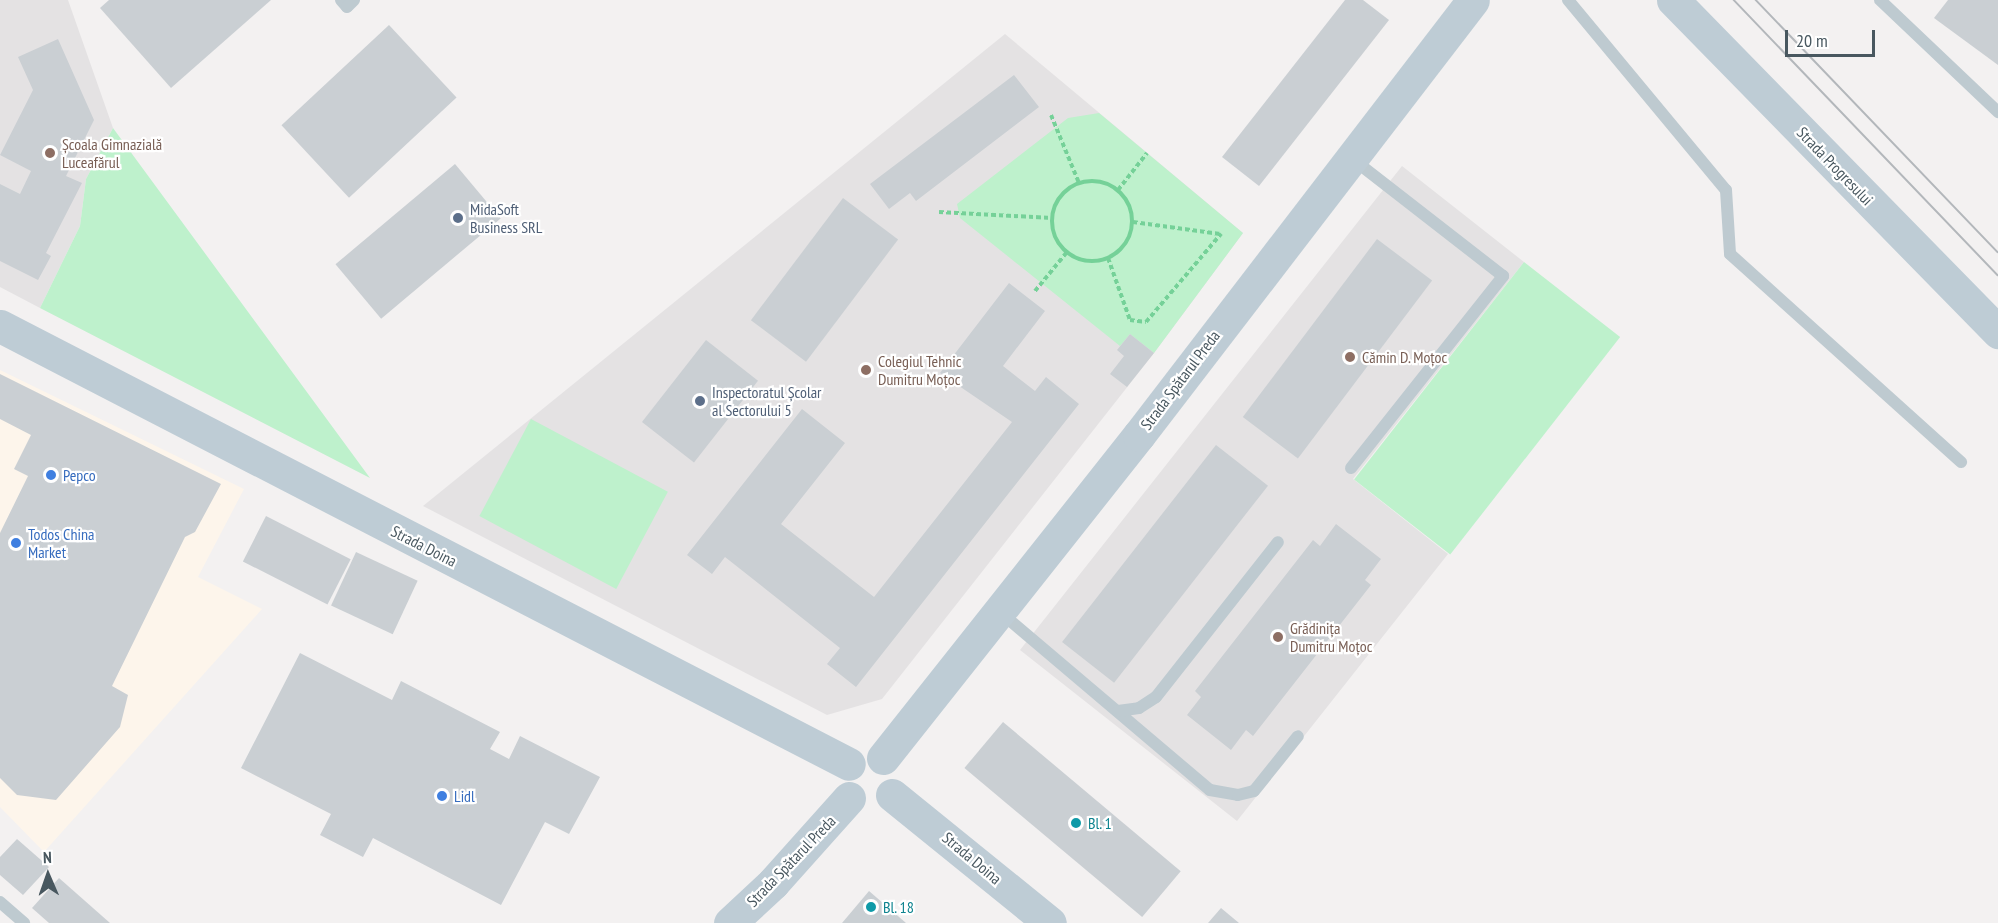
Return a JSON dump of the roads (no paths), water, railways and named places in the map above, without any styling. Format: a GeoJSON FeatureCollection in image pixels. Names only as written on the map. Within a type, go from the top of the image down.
{"type":"FeatureCollection","features":[{"type":"Feature","properties":{"kind":"street","name":"Strada Spătarul Preda"},"geometry":{"type":"LineString","coordinates":[[883,758],[1139,435],[1350,157],[1473,0]]}},
{"type":"Feature","properties":{"kind":"street","name":"Strada Progresului"},"geometry":{"type":"LineString","coordinates":[[1673,0],[1998,332]]}},
{"type":"Feature","properties":{"kind":"street","name":"Strada Doina"},"geometry":{"type":"LineString","coordinates":[[0,326],[849,764]]}},
{"type":"Feature","properties":{"kind":"street"},"geometry":{"type":"LineString","coordinates":[[861,755],[883,758],[894,770],[892,795],[872,807],[849,798],[843,785],[849,764],[861,755]]}},
{"type":"Feature","properties":{"kind":"street","name":"Strada Doina"},"geometry":{"type":"LineString","coordinates":[[892,795],[1050,923]]}},
{"type":"Feature","properties":{"kind":"street","name":"Strada Spătarul Preda"},"geometry":{"type":"LineString","coordinates":[[730,923],[773,883],[849,798]]}},
{"type":"Feature","properties":{"kind":"lane"},"geometry":{"type":"LineString","coordinates":[[341,0],[347,7],[354,0]]}},
{"type":"Feature","properties":{"kind":"lane"},"geometry":{"type":"LineString","coordinates":[[1568,0],[1726,190],[1730,254],[1961,462]]}},
{"type":"Feature","properties":{"kind":"lane"},"geometry":{"type":"LineString","coordinates":[[1880,0],[1998,112]]}},
{"type":"Feature","properties":{"kind":"lane"},"geometry":{"type":"LineString","coordinates":[[1350,157],[1503,276],[1351,468]]}},
{"type":"Feature","properties":{"kind":"lane"},"geometry":{"type":"LineString","coordinates":[[1118,711],[1139,708],[1156,697],[1278,543]]}},
{"type":"Feature","properties":{"kind":"lane"},"geometry":{"type":"LineString","coordinates":[[999,611],[1210,790],[1222,795],[1254,790],[1298,736]]}},
{"type":"Feature","properties":{"kind":"lane"},"geometry":{"type":"LineString","coordinates":[[0,902],[24,923]]}},
{"type":"Feature","properties":{"kind":"tram line"},"geometry":{"type":"LineString","coordinates":[[1734,0],[1998,275]]}},
{"type":"Feature","properties":{"kind":"tram line"},"geometry":{"type":"LineString","coordinates":[[1756,0],[1998,252]]}},
{"type":"Feature","properties":{"kind":"place","name":"Școala Gimnazială Luceafărul"},"geometry":{"type":"Point","coordinates":[50,153]}},
{"type":"Feature","properties":{"kind":"place","name":"MidaSoft Business SRL"},"geometry":{"type":"Point","coordinates":[458,218]}},
{"type":"Feature","properties":{"kind":"place","name":"Cămin D. Moțoc"},"geometry":{"type":"Point","coordinates":[1350,357]}},
{"type":"Feature","properties":{"kind":"place","name":"Colegiul Tehnic Dumitru Moțoc"},"geometry":{"type":"Point","coordinates":[866,370]}},
{"type":"Feature","properties":{"kind":"place","name":"Inspectoratul Școlar al Sectorului 5"},"geometry":{"type":"Point","coordinates":[700,401]}},
{"type":"Feature","properties":{"kind":"place","name":"Pepco"},"geometry":{"type":"Point","coordinates":[51,475]}},
{"type":"Feature","properties":{"kind":"place","name":"Todos China Market"},"geometry":{"type":"Point","coordinates":[16,543]}},
{"type":"Feature","properties":{"kind":"place","name":"Grădinița Dumitru Moțoc"},"geometry":{"type":"Point","coordinates":[1278,637]}},
{"type":"Feature","properties":{"kind":"place","name":"Lidl"},"geometry":{"type":"Point","coordinates":[442,796]}},
{"type":"Feature","properties":{"kind":"place","name":"Bl. 1"},"geometry":{"type":"Point","coordinates":[1076,823]}},
{"type":"Feature","properties":{"kind":"place","name":"Bl. 18"},"geometry":{"type":"Point","coordinates":[871,907]}}]}
